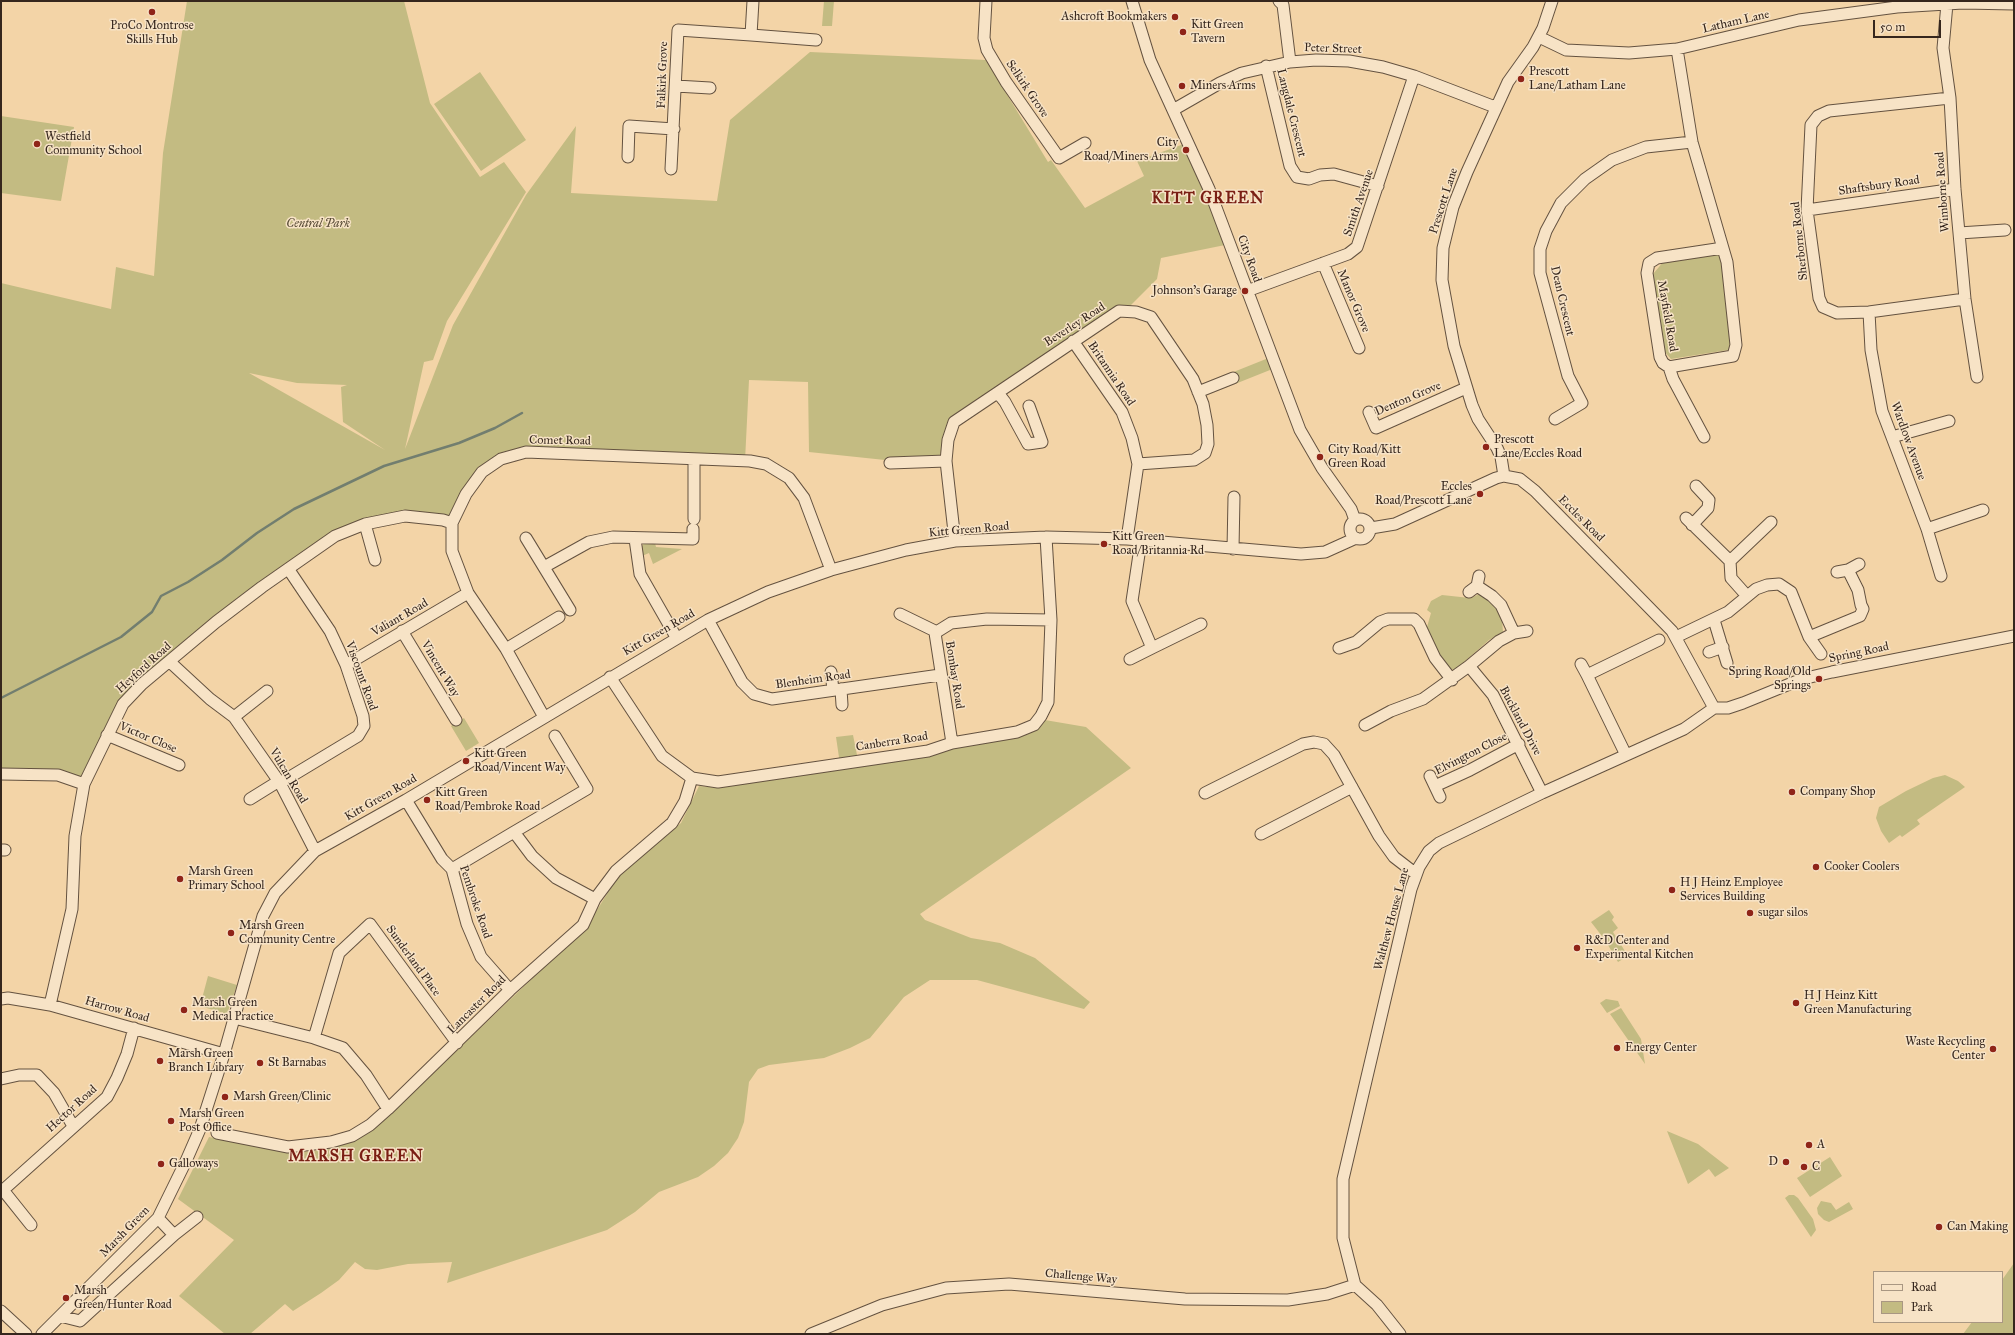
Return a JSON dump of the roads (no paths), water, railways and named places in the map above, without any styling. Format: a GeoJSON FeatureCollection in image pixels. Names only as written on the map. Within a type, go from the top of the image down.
{"type":"FeatureCollection","features":[{"type":"Feature","properties":{"kind":"street"},"geometry":{"type":"LineString","coordinates":[[752,35],[753,1]]}},
{"type":"Feature","properties":{"kind":"street","name":"Selkirk Grove"},"geometry":{"type":"LineString","coordinates":[[986,1],[984,38],[987,50],[1006,82],[1059,158],[1085,142]]}},
{"type":"Feature","properties":{"kind":"street","name":"City Road"},"geometry":{"type":"LineString","coordinates":[[1132,1],[1150,60],[1209,189],[1300,430],[1322,468],[1351,509],[1356,520]]}},
{"type":"Feature","properties":{"kind":"street"},"geometry":{"type":"LineString","coordinates":[[1279,1],[1283,6],[1290,62]]}},
{"type":"Feature","properties":{"kind":"street","name":"Prescott Lane"},"geometry":{"type":"LineString","coordinates":[[1504,476],[1501,457],[1497,448],[1478,419],[1466,388],[1446,310],[1442,280],[1442,248],[1453,207],[1466,172],[1495,107],[1508,82],[1539,37],[1552,1]]}},
{"type":"Feature","properties":{"kind":"street","name":"Latham Lane"},"geometry":{"type":"LineString","coordinates":[[1539,37],[1559,48],[1575,51],[1629,53],[1677,49],[1799,20],[1897,7],[1947,4],[2014,4]]}},
{"type":"Feature","properties":{"kind":"street","name":"Wimborne Road"},"geometry":{"type":"LineString","coordinates":[[1947,4],[1943,48],[1950,98],[1955,189],[1965,299],[1977,378]]}},
{"type":"Feature","properties":{"kind":"street","name":"Falkirk Grove"},"geometry":{"type":"LineString","coordinates":[[671,169],[678,30],[816,40]]}},
{"type":"Feature","properties":{"kind":"street","name":"Mayfield Road"},"geometry":{"type":"LineString","coordinates":[[1677,49],[1692,142],[1723,248],[1730,282],[1736,345],[1734,356],[1668,367],[1663,363],[1660,357],[1647,273],[1649,263],[1657,258],[1723,248]]}},
{"type":"Feature","properties":{"kind":"street","name":"Peter Street"},"geometry":{"type":"LineString","coordinates":[[1173,110],[1231,77],[1266,66],[1290,62],[1329,60],[1382,66],[1414,76],[1495,107]]}},
{"type":"Feature","properties":{"kind":"street","name":"Langdale Crescent"},"geometry":{"type":"LineString","coordinates":[[1266,66],[1290,166],[1297,176],[1308,179],[1320,175],[1334,174],[1378,186]]}},
{"type":"Feature","properties":{"kind":"street","name":"Smith Avenue"},"geometry":{"type":"LineString","coordinates":[[1247,291],[1348,254],[1357,247],[1414,76]]}},
{"type":"Feature","properties":{"kind":"street"},"geometry":{"type":"LineString","coordinates":[[676,86],[710,88]]}},
{"type":"Feature","properties":{"kind":"street","name":"Sherborne Road"},"geometry":{"type":"LineString","coordinates":[[1950,98],[1829,111],[1818,116],[1811,125],[1807,210],[1819,298],[1823,307],[1837,313],[1869,312],[1965,299]]}},
{"type":"Feature","properties":{"kind":"street"},"geometry":{"type":"LineString","coordinates":[[628,157],[629,126],[674,129]]}},
{"type":"Feature","properties":{"kind":"street","name":"Dean Crescent"},"geometry":{"type":"LineString","coordinates":[[1555,419],[1582,403],[1568,376],[1540,273],[1540,249],[1546,231],[1561,203],[1585,179],[1612,160],[1646,147],[1692,142]]}},
{"type":"Feature","properties":{"kind":"street","name":"Shaftsbury Road"},"geometry":{"type":"LineString","coordinates":[[1807,210],[1955,189]]}},
{"type":"Feature","properties":{"kind":"street"},"geometry":{"type":"LineString","coordinates":[[1959,234],[2006,230]]}},
{"type":"Feature","properties":{"kind":"street","name":"Manor Grove"},"geometry":{"type":"LineString","coordinates":[[1323,263],[1358,348]]}},
{"type":"Feature","properties":{"kind":"street","name":"Beverley Road"},"geometry":{"type":"LineString","coordinates":[[955,542],[946,461],[948,440],[954,422],[1073,341],[1119,312],[1136,312],[1151,317],[1192,379],[1203,404],[1207,425],[1208,444],[1206,454],[1194,460],[1138,464]]}},
{"type":"Feature","properties":{"kind":"street","name":"Wardlow Avenue"},"geometry":{"type":"LineString","coordinates":[[1869,312],[1871,350],[1882,412],[1927,530],[1941,576]]}},
{"type":"Feature","properties":{"kind":"street","name":"Britannia Road"},"geometry":{"type":"LineString","coordinates":[[1073,341],[1122,412],[1132,438],[1138,464],[1127,539]]}},
{"type":"Feature","properties":{"kind":"street"},"geometry":{"type":"LineString","coordinates":[[1668,367],[1704,437]]}},
{"type":"Feature","properties":{"kind":"street"},"geometry":{"type":"LineString","coordinates":[[1198,392],[1233,378]]}},
{"type":"Feature","properties":{"kind":"street","name":"Denton Grove"},"geometry":{"type":"LineString","coordinates":[[1369,412],[1376,428],[1466,388]]}},
{"type":"Feature","properties":{"kind":"street"},"geometry":{"type":"LineString","coordinates":[[998,393],[1005,402],[1028,444],[1042,442],[1029,406]]}},
{"type":"Feature","properties":{"kind":"street"},"geometry":{"type":"LineString","coordinates":[[1892,436],[1949,421]]}},
{"type":"Feature","properties":{"kind":"street","name":"Comet Road"},"geometry":{"type":"LineString","coordinates":[[544,717],[506,649],[468,593],[452,551],[452,523],[466,494],[482,472],[500,459],[526,452],[750,461],[766,464],[789,478],[804,498],[831,570]]}},
{"type":"Feature","properties":{"kind":"street"},"geometry":{"type":"LineString","coordinates":[[544,567],[589,542],[613,538],[693,539],[694,459]]}},
{"type":"Feature","properties":{"kind":"street"},"geometry":{"type":"LineString","coordinates":[[890,463],[946,461]]}},
{"type":"Feature","properties":{"kind":"street"},"geometry":{"type":"LineString","coordinates":[[1371,528],[1395,524],[1489,480],[1504,476]]}},
{"type":"Feature","properties":{"kind":"street","name":"Eccles Road"},"geometry":{"type":"LineString","coordinates":[[1504,476],[1520,479],[1535,491],[1658,615],[1676,637],[1714,708]]}},
{"type":"Feature","properties":{"kind":"street"},"geometry":{"type":"LineString","coordinates":[[1696,486],[1709,500],[1708,508],[1689,522],[1730,561],[1731,578],[1747,596]]}},
{"type":"Feature","properties":{"kind":"street"},"geometry":{"type":"LineString","coordinates":[[1233,549],[1234,497]]}},
{"type":"Feature","properties":{"kind":"street"},"geometry":{"type":"LineString","coordinates":[[1927,530],[1983,510]]}},
{"type":"Feature","properties":{"kind":"street","name":"Heyford Road"},"geometry":{"type":"LineString","coordinates":[[50,1005],[72,909],[76,836],[84,784],[123,704],[142,684],[216,622],[262,587],[289,570],[335,536],[365,524],[404,516],[443,520],[452,523]]}},
{"type":"Feature","properties":{"kind":"street"},"geometry":{"type":"LineString","coordinates":[[1360,518],[1366,520],[1371,528],[1366,537],[1356,538],[1351,534],[1350,528],[1352,522],[1360,518]]}},
{"type":"Feature","properties":{"kind":"street"},"geometry":{"type":"LineString","coordinates":[[1730,561],[1771,522]]}},
{"type":"Feature","properties":{"kind":"street"},"geometry":{"type":"LineString","coordinates":[[365,524],[375,560]]}},
{"type":"Feature","properties":{"kind":"street","name":"Kitt Green Road"},"geometry":{"type":"LineString","coordinates":[[200,1129],[224,1054],[263,916],[275,893],[315,851],[406,800],[676,637],[708,620],[768,592],[831,570],[906,550],[955,542],[1046,537],[1127,539],[1233,549],[1316,554],[1332,550],[1356,538]]}},
{"type":"Feature","properties":{"kind":"street","name":"Canberra Road"},"geometry":{"type":"LineString","coordinates":[[610,677],[662,756],[692,778],[804,771],[858,760],[928,751],[952,743],[1017,732],[1034,725],[1041,716],[1048,702],[1051,620],[1046,537]]}},
{"type":"Feature","properties":{"kind":"street"},"geometry":{"type":"LineString","coordinates":[[526,538],[570,610]]}},
{"type":"Feature","properties":{"kind":"street"},"geometry":{"type":"LineString","coordinates":[[635,539],[640,574],[676,637]]}},
{"type":"Feature","properties":{"kind":"street"},"geometry":{"type":"LineString","coordinates":[[1141,541],[1132,601],[1152,648]]}},
{"type":"Feature","properties":{"kind":"street"},"geometry":{"type":"LineString","coordinates":[[1809,637],[1852,621],[1860,616],[1862,605],[1858,590],[1842,571],[1859,564]]}},
{"type":"Feature","properties":{"kind":"street","name":"Viscount Road"},"geometry":{"type":"LineString","coordinates":[[250,799],[358,736],[364,726],[346,665],[330,631],[289,570]]}},
{"type":"Feature","properties":{"kind":"street"},"geometry":{"type":"LineString","coordinates":[[1676,637],[1728,612],[1756,589],[1767,585],[1779,584],[1788,588],[1794,596],[1801,619],[1809,637],[1821,654]]}},
{"type":"Feature","properties":{"kind":"street"},"geometry":{"type":"LineString","coordinates":[[1475,585],[1492,596],[1501,605],[1514,634]]}},
{"type":"Feature","properties":{"kind":"street","name":"Valiant Road"},"geometry":{"type":"LineString","coordinates":[[346,665],[468,593]]}},
{"type":"Feature","properties":{"kind":"street"},"geometry":{"type":"LineString","coordinates":[[900,614],[937,632]]}},
{"type":"Feature","properties":{"kind":"street"},"geometry":{"type":"LineString","coordinates":[[506,649],[559,617]]}},
{"type":"Feature","properties":{"kind":"street"},"geometry":{"type":"LineString","coordinates":[[1339,648],[1356,642],[1380,622],[1388,618],[1420,619],[1435,658],[1452,680]]}},
{"type":"Feature","properties":{"kind":"street","name":"Bombay Road"},"geometry":{"type":"LineString","coordinates":[[952,743],[940,675],[935,633],[951,623],[987,619],[1051,620]]}},
{"type":"Feature","properties":{"kind":"street","name":"Blenheim Road"},"geometry":{"type":"LineString","coordinates":[[708,620],[742,682],[754,694],[772,699],[940,675]]}},
{"type":"Feature","properties":{"kind":"street"},"geometry":{"type":"LineString","coordinates":[[1714,620],[1727,663]]}},
{"type":"Feature","properties":{"kind":"street"},"geometry":{"type":"LineString","coordinates":[[1130,659],[1201,624]]}},
{"type":"Feature","properties":{"kind":"street","name":"Vincent Way"},"geometry":{"type":"LineString","coordinates":[[402,631],[456,720]]}},
{"type":"Feature","properties":{"kind":"street"},"geometry":{"type":"LineString","coordinates":[[1365,725],[1391,712],[1423,699],[1452,680],[1486,650],[1514,634],[1527,631]]}},
{"type":"Feature","properties":{"kind":"street","name":"Spring Road"},"geometry":{"type":"LineString","coordinates":[[1714,708],[1728,708],[1802,680],[1832,672],[2014,636]]}},
{"type":"Feature","properties":{"kind":"street"},"geometry":{"type":"LineString","coordinates":[[1587,675],[1645,653],[1659,640]]}},
{"type":"Feature","properties":{"kind":"street"},"geometry":{"type":"LineString","coordinates":[[1709,652],[1723,647]]}},
{"type":"Feature","properties":{"kind":"street","name":"Vulcan Road"},"geometry":{"type":"LineString","coordinates":[[170,662],[210,699],[234,717],[279,782],[315,851]]}},
{"type":"Feature","properties":{"kind":"street"},"geometry":{"type":"LineString","coordinates":[[1581,664],[1626,754]]}},
{"type":"Feature","properties":{"kind":"street","name":"Buckland Drive"},"geometry":{"type":"LineString","coordinates":[[1469,666],[1494,695],[1542,793]]}},
{"type":"Feature","properties":{"kind":"street"},"geometry":{"type":"LineString","coordinates":[[831,672],[842,705]]}},
{"type":"Feature","properties":{"kind":"street"},"geometry":{"type":"LineString","coordinates":[[234,717],[267,691]]}},
{"type":"Feature","properties":{"kind":"street","name":"Walthew House Lane"},"geometry":{"type":"LineString","coordinates":[[1355,1285],[1343,1238],[1343,1179],[1411,889],[1416,874],[1426,854],[1439,843],[1542,793],[1684,729],[1714,708]]}},
{"type":"Feature","properties":{"kind":"street","name":"Victor Close"},"geometry":{"type":"LineString","coordinates":[[107,735],[179,765]]}},
{"type":"Feature","properties":{"kind":"street"},"geometry":{"type":"LineString","coordinates":[[452,869],[587,789],[555,736]]}},
{"type":"Feature","properties":{"kind":"street"},"geometry":{"type":"LineString","coordinates":[[1204,793],[1303,744],[1314,742],[1324,744],[1329,748],[1379,836],[1394,856],[1416,874]]}},
{"type":"Feature","properties":{"kind":"street","name":"Elvington Close"},"geometry":{"type":"LineString","coordinates":[[1435,786],[1470,770],[1518,744]]}},
{"type":"Feature","properties":{"kind":"street"},"geometry":{"type":"LineString","coordinates":[[1,774],[58,775],[84,784]]}},
{"type":"Feature","properties":{"kind":"street"},"geometry":{"type":"LineString","coordinates":[[1430,776],[1440,797]]}},
{"type":"Feature","properties":{"kind":"street","name":"Lancaster Road"},"geometry":{"type":"LineString","coordinates":[[217,1133],[288,1147],[331,1142],[352,1136],[370,1125],[388,1110],[510,990],[583,925],[595,900],[616,871],[672,823],[685,802],[692,778]]}},
{"type":"Feature","properties":{"kind":"street"},"geometry":{"type":"LineString","coordinates":[[1261,834],[1352,788]]}},
{"type":"Feature","properties":{"kind":"street","name":"Pembroke Road"},"geometry":{"type":"LineString","coordinates":[[406,800],[442,859],[452,869],[467,924],[481,957],[510,990]]}},
{"type":"Feature","properties":{"kind":"street"},"geometry":{"type":"LineString","coordinates":[[514,832],[532,856],[556,878],[595,900]]}},
{"type":"Feature","properties":{"kind":"street","name":"Sunderland Place"},"geometry":{"type":"LineString","coordinates":[[314,1038],[339,953],[370,924],[457,1043]]}},
{"type":"Feature","properties":{"kind":"street","name":"Harrow Road"},"geometry":{"type":"LineString","coordinates":[[1,999],[8,998],[50,1005],[224,1054]]}},
{"type":"Feature","properties":{"kind":"street"},"geometry":{"type":"LineString","coordinates":[[234,1018],[314,1038],[343,1048],[366,1075],[388,1110]]}},
{"type":"Feature","properties":{"kind":"street","name":"Hector Road"},"geometry":{"type":"LineString","coordinates":[[2,1191],[106,1097],[121,1068],[134,1028]]}},
{"type":"Feature","properties":{"kind":"street"},"geometry":{"type":"LineString","coordinates":[[1,1079],[19,1075],[38,1075],[54,1093],[73,1126]]}},
{"type":"Feature","properties":{"kind":"street","name":"Marsh Green"},"geometry":{"type":"LineString","coordinates":[[42,1334],[158,1218],[200,1129]]}},
{"type":"Feature","properties":{"kind":"street"},"geometry":{"type":"LineString","coordinates":[[2,1191],[31,1225]]}},
{"type":"Feature","properties":{"kind":"street"},"geometry":{"type":"LineString","coordinates":[[60,1316],[80,1321],[174,1235],[196,1217]]}},
{"type":"Feature","properties":{"kind":"street"},"geometry":{"type":"LineString","coordinates":[[158,1218],[174,1235]]}},
{"type":"Feature","properties":{"kind":"street","name":"Challenge Way"},"geometry":{"type":"LineString","coordinates":[[811,1334],[882,1305],[946,1288],[1010,1284],[1185,1299],[1288,1300],[1327,1294],[1355,1285]]}},
{"type":"Feature","properties":{"kind":"street"},"geometry":{"type":"LineString","coordinates":[[1355,1285],[1377,1305],[1400,1334]]}},
{"type":"Feature","properties":{"kind":"street"},"geometry":{"type":"LineString","coordinates":[[1,1311],[26,1334]]}},
{"type":"Feature","properties":{"kind":"waterway"},"geometry":{"type":"LineString","coordinates":[[1,698],[121,637],[152,612],[161,596],[188,582],[222,560],[257,533],[294,509],[384,466],[459,443],[495,428],[522,413]]}},
{"type":"Feature","properties":{"kind":"place","name":"ProCo Montrose Skills Hub"},"geometry":{"type":"Point","coordinates":[152,12]}},
{"type":"Feature","properties":{"kind":"place","name":"Ashcroft Bookmakers"},"geometry":{"type":"Point","coordinates":[1175,17]}},
{"type":"Feature","properties":{"kind":"place","name":"Kitt Green Tavern"},"geometry":{"type":"Point","coordinates":[1183,32]}},
{"type":"Feature","properties":{"kind":"place","name":"Prescott Lane/Latham Lane"},"geometry":{"type":"Point","coordinates":[1521,79]}},
{"type":"Feature","properties":{"kind":"place","name":"Miners Arms"},"geometry":{"type":"Point","coordinates":[1182,86]}},
{"type":"Feature","properties":{"kind":"place","name":"Westfield Community School"},"geometry":{"type":"Point","coordinates":[37,144]}},
{"type":"Feature","properties":{"kind":"place","name":"City Road/Miners Arms"},"geometry":{"type":"Point","coordinates":[1186,150]}},
{"type":"Feature","properties":{"kind":"place","name":"Johnson's Garage"},"geometry":{"type":"Point","coordinates":[1245,291]}},
{"type":"Feature","properties":{"kind":"place","name":"Prescott Lane/Eccles Road"},"geometry":{"type":"Point","coordinates":[1486,447]}},
{"type":"Feature","properties":{"kind":"place","name":"City Road/Kitt Green Road"},"geometry":{"type":"Point","coordinates":[1320,457]}},
{"type":"Feature","properties":{"kind":"place","name":"Eccles Road/Prescott Lane"},"geometry":{"type":"Point","coordinates":[1480,494]}},
{"type":"Feature","properties":{"kind":"place","name":"Kitt Green Road/Britannia Rd"},"geometry":{"type":"Point","coordinates":[1104,544]}},
{"type":"Feature","properties":{"kind":"place","name":"Spring Road/Old Springs"},"geometry":{"type":"Point","coordinates":[1819,679]}},
{"type":"Feature","properties":{"kind":"place","name":"Kitt Green Road/Vincent Way"},"geometry":{"type":"Point","coordinates":[466,761]}},
{"type":"Feature","properties":{"kind":"place","name":"Company Shop"},"geometry":{"type":"Point","coordinates":[1792,792]}},
{"type":"Feature","properties":{"kind":"place","name":"Kitt Green Road/Pembroke Road"},"geometry":{"type":"Point","coordinates":[427,800]}},
{"type":"Feature","properties":{"kind":"place","name":"Cooker Coolers"},"geometry":{"type":"Point","coordinates":[1816,867]}},
{"type":"Feature","properties":{"kind":"place","name":"Marsh Green Primary School"},"geometry":{"type":"Point","coordinates":[180,879]}},
{"type":"Feature","properties":{"kind":"place","name":"H J Heinz Employee Services Building"},"geometry":{"type":"Point","coordinates":[1672,890]}},
{"type":"Feature","properties":{"kind":"place","name":"sugar silos"},"geometry":{"type":"Point","coordinates":[1750,913]}},
{"type":"Feature","properties":{"kind":"place","name":"Marsh Green Community Centre"},"geometry":{"type":"Point","coordinates":[231,933]}},
{"type":"Feature","properties":{"kind":"place","name":"R&D Center and Experimental Kitchen"},"geometry":{"type":"Point","coordinates":[1577,948]}},
{"type":"Feature","properties":{"kind":"place","name":"H J Heinz Kitt Green Manufacturing"},"geometry":{"type":"Point","coordinates":[1796,1003]}},
{"type":"Feature","properties":{"kind":"place","name":"Marsh Green Medical Practice"},"geometry":{"type":"Point","coordinates":[184,1010]}},
{"type":"Feature","properties":{"kind":"place","name":"Energy Center"},"geometry":{"type":"Point","coordinates":[1617,1048]}},
{"type":"Feature","properties":{"kind":"place","name":"Waste Recycling Center"},"geometry":{"type":"Point","coordinates":[1993,1049]}},
{"type":"Feature","properties":{"kind":"place","name":"Marsh Green Branch Library"},"geometry":{"type":"Point","coordinates":[160,1061]}},
{"type":"Feature","properties":{"kind":"place","name":"St Barnabas"},"geometry":{"type":"Point","coordinates":[260,1063]}},
{"type":"Feature","properties":{"kind":"place","name":"Marsh Green/Clinic"},"geometry":{"type":"Point","coordinates":[225,1097]}},
{"type":"Feature","properties":{"kind":"place","name":"Marsh Green Post Office"},"geometry":{"type":"Point","coordinates":[171,1121]}},
{"type":"Feature","properties":{"kind":"place","name":"A"},"geometry":{"type":"Point","coordinates":[1809,1145]}},
{"type":"Feature","properties":{"kind":"place","name":"D"},"geometry":{"type":"Point","coordinates":[1786,1162]}},
{"type":"Feature","properties":{"kind":"place","name":"Galloways"},"geometry":{"type":"Point","coordinates":[161,1164]}},
{"type":"Feature","properties":{"kind":"place","name":"C"},"geometry":{"type":"Point","coordinates":[1804,1167]}},
{"type":"Feature","properties":{"kind":"place","name":"Can Making"},"geometry":{"type":"Point","coordinates":[1939,1227]}},
{"type":"Feature","properties":{"kind":"place","name":"Marsh Green/Hunter Road"},"geometry":{"type":"Point","coordinates":[66,1298]}},
{"type":"Feature","properties":{"kind":"district","name":"KITT GREEN"},"geometry":{"type":"Point","coordinates":[1208,199]}},
{"type":"Feature","properties":{"kind":"district","name":"MARSH GREEN"},"geometry":{"type":"Point","coordinates":[356,1157]}},
{"type":"Feature","properties":{"kind":"park label","name":"Central Park"},"geometry":{"type":"Point","coordinates":[318,224]}}]}
